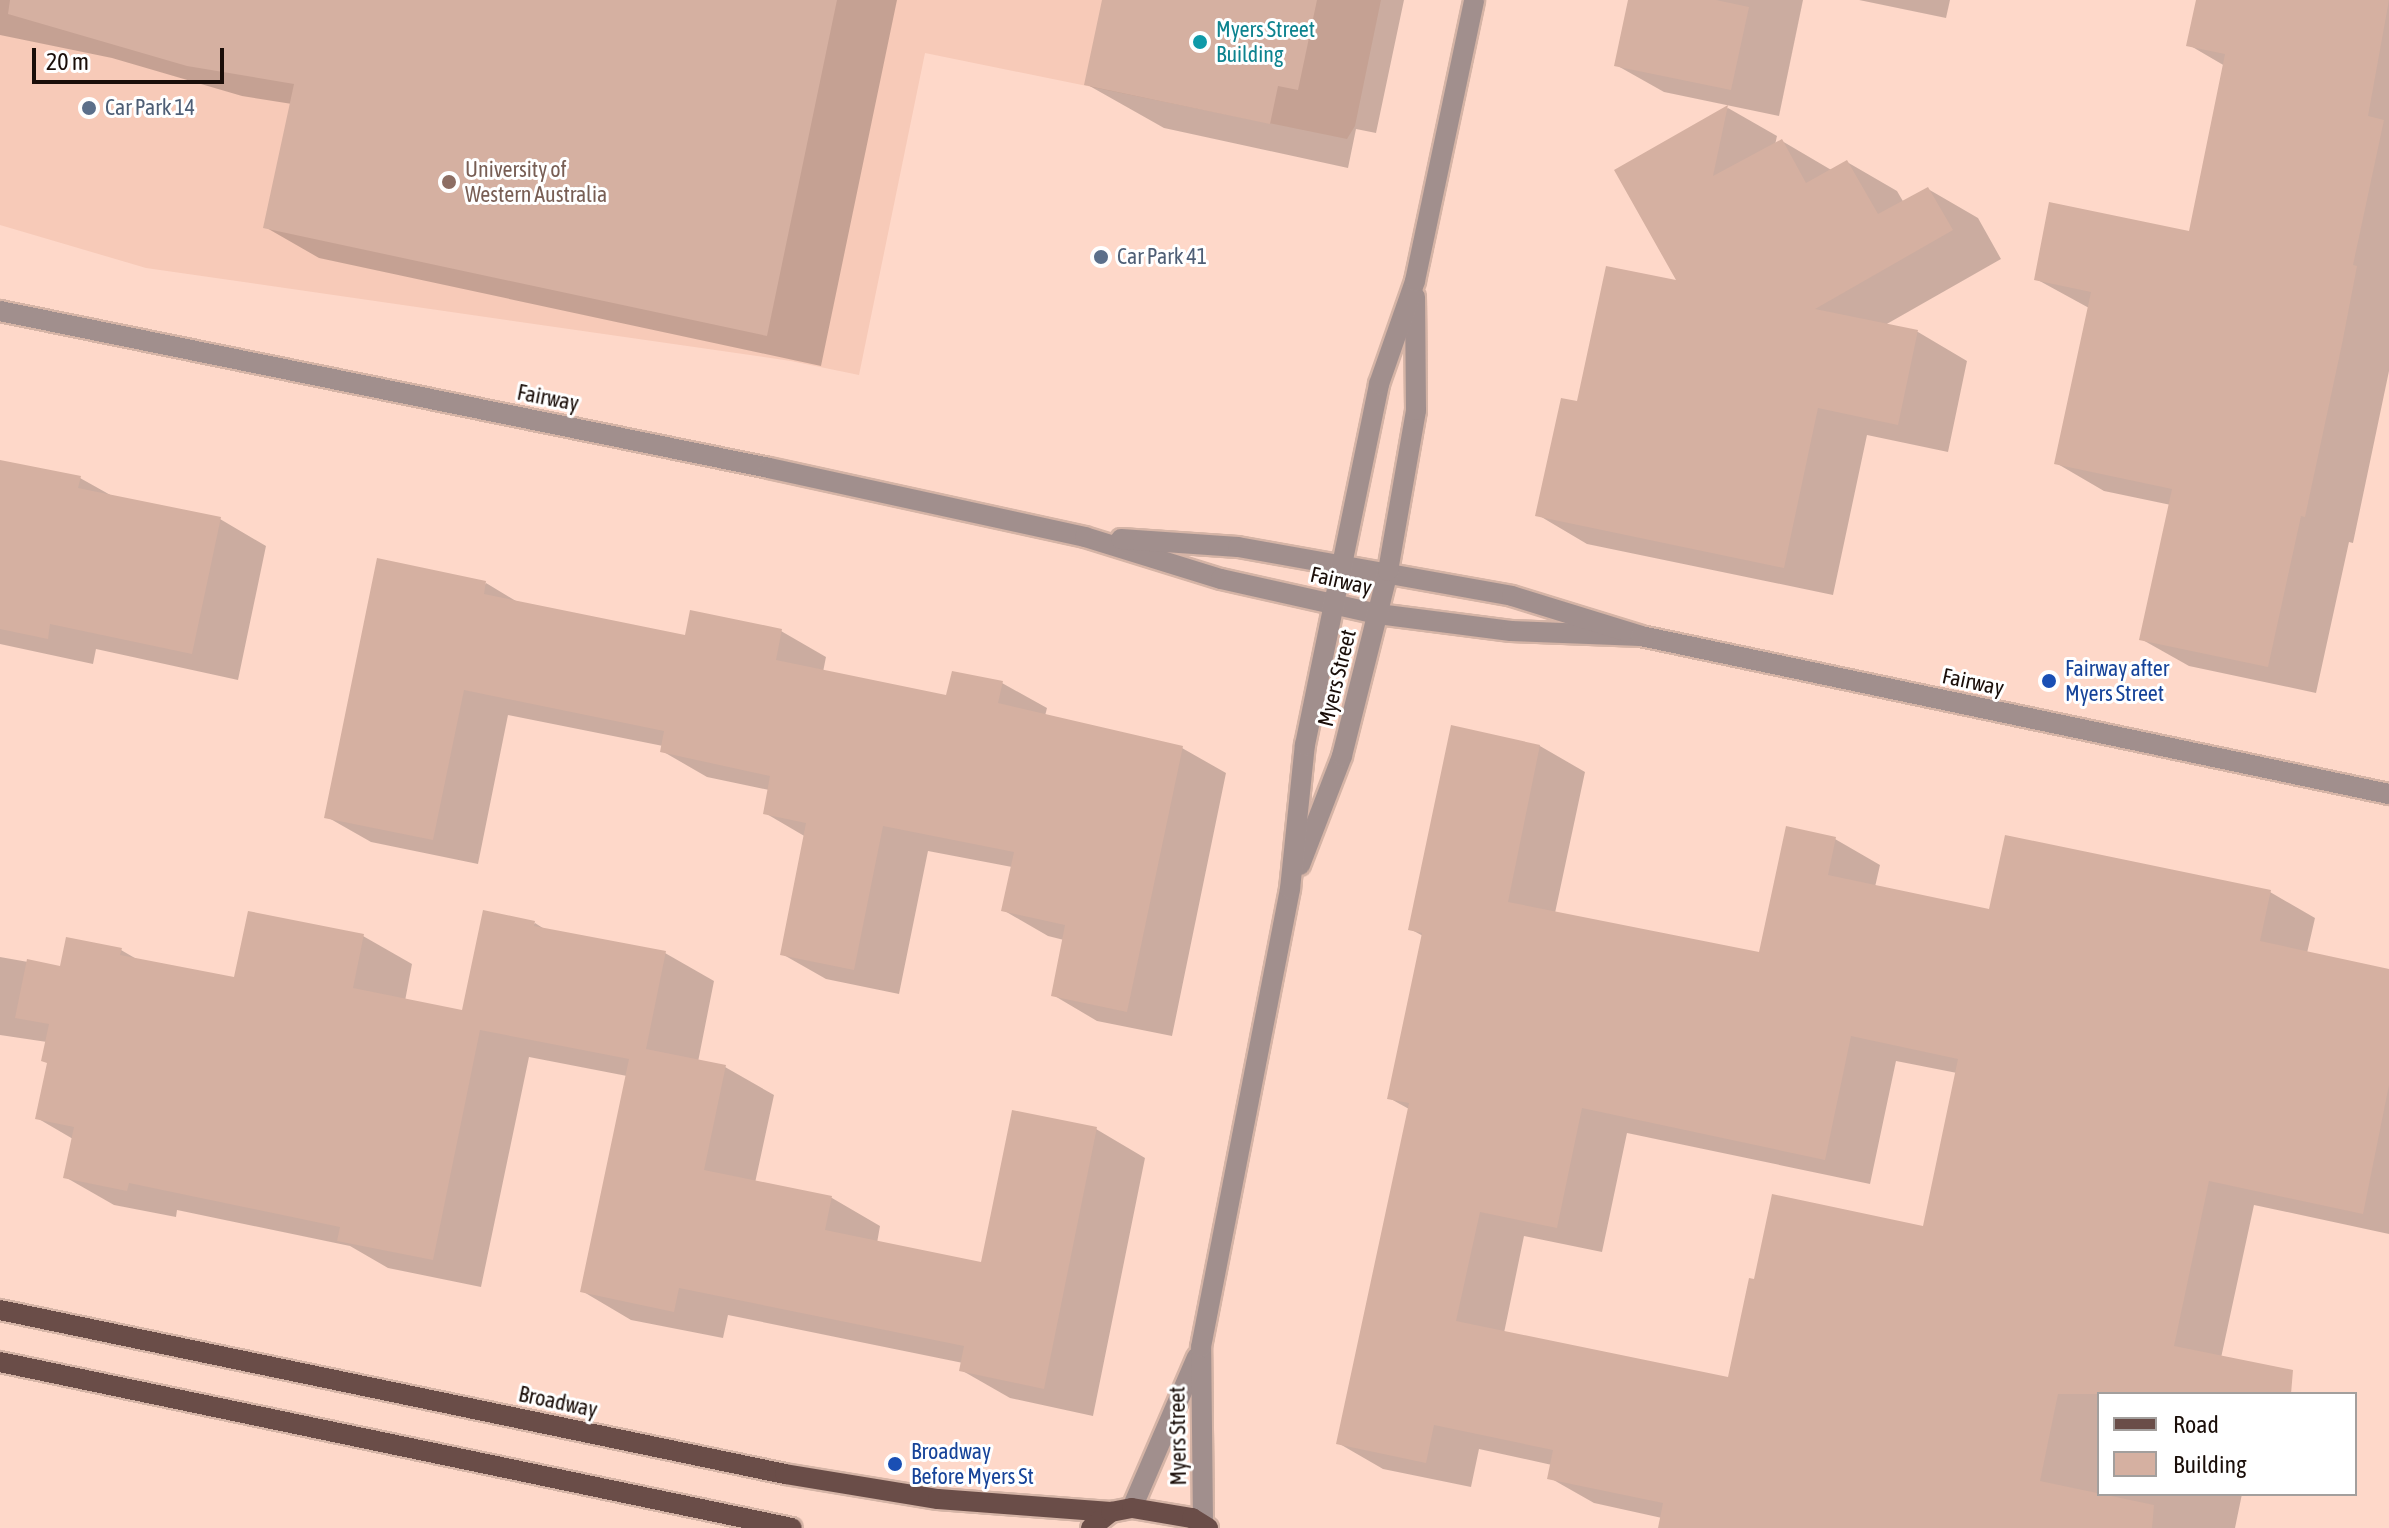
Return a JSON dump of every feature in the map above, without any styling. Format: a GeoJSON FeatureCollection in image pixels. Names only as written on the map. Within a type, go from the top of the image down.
{"type":"FeatureCollection","features":[{"type":"Feature","properties":{"kind":"main road","name":"Broadway"},"geometry":{"type":"LineString","coordinates":[[0,1310],[785,1474],[938,1499],[1111,1512]]}},
{"type":"Feature","properties":{"kind":"main road"},"geometry":{"type":"LineString","coordinates":[[0,1362],[792,1528]]}},
{"type":"Feature","properties":{"kind":"main road"},"geometry":{"type":"LineString","coordinates":[[1091,1528],[1111,1512],[1132,1508],[1192,1518],[1206,1526]]}},
{"type":"Feature","properties":{"kind":"street","name":"Myers Street"},"geometry":{"type":"LineString","coordinates":[[1132,1508],[1201,1347],[1290,889],[1305,745],[1332,603],[1379,384],[1415,281],[1474,0]]}},
{"type":"Feature","properties":{"kind":"street","name":"Myers Street"},"geometry":{"type":"LineString","coordinates":[[1290,889],[1342,756],[1388,571],[1416,410],[1415,281]]}},
{"type":"Feature","properties":{"kind":"street","name":"Fairway"},"geometry":{"type":"LineString","coordinates":[[0,311],[769,468],[1085,537],[1221,579],[1378,614],[1511,631],[1641,636]]}},
{"type":"Feature","properties":{"kind":"street","name":"Fairway"},"geometry":{"type":"LineString","coordinates":[[1085,537],[1238,547],[1388,571],[1512,596],[1641,636],[2389,794]]}},
{"type":"Feature","properties":{"kind":"street","name":"Myers Street"},"geometry":{"type":"LineString","coordinates":[[1201,1347],[1206,1526]]}},
{"type":"Feature","properties":{"kind":"shaded area","name":"University of Western Australia"},"geometry":{"type":"Polygon","coordinates":[[[0,0],[1381,0],[1355,126],[1347,139],[925,53],[859,375],[791,361],[146,268],[0,225],[0,0]]]}},
{"type":"Feature","properties":{"kind":"building"},"geometry":{"type":"Polygon","coordinates":[[[10,0],[837,0],[767,336],[263,228],[294,84],[187,66],[8,14],[10,0]]]}},
{"type":"Feature","properties":{"kind":"building","name":"Myers Street Building"},"geometry":{"type":"Polygon","coordinates":[[[1102,0],[1317,0],[1298,90],[1278,86],[1270,124],[1084,85],[1102,0]]]}},
{"type":"Feature","properties":{"kind":"building"},"geometry":{"type":"Polygon","coordinates":[[[1628,0],[1716,0],[1749,7],[1731,90],[1614,66],[1628,0]]]}},
{"type":"Feature","properties":{"kind":"building"},"geometry":{"type":"Polygon","coordinates":[[[2196,0],[2389,0],[2368,116],[2384,120],[2353,265],[2357,266],[2342,344],[2305,517],[2301,516],[2268,667],[2139,640],[2172,489],[2054,464],[2091,292],[2034,280],[2049,202],[2189,231],[2225,54],[2186,46],[2196,0]]]}},
{"type":"Feature","properties":{"kind":"building"},"geometry":{"type":"Polygon","coordinates":[[[1728,105],[1713,176],[1782,139],[1806,183],[1847,160],[1878,214],[1928,187],[1953,230],[1815,309],[1918,330],[1898,425],[1818,408],[1784,568],[1535,516],[1561,398],[1577,401],[1606,266],[1676,280],[1614,170],[1728,105]]]}},
{"type":"Feature","properties":{"kind":"building"},"geometry":{"type":"Polygon","coordinates":[[[0,460],[81,476],[78,488],[221,517],[192,654],[50,624],[48,639],[0,629],[0,460]]]}},
{"type":"Feature","properties":{"kind":"building"},"geometry":{"type":"Polygon","coordinates":[[[377,558],[486,581],[484,594],[685,635],[690,610],[782,629],[776,660],[946,695],[952,671],[1003,681],[998,703],[1183,746],[1127,1012],[1051,996],[1065,925],[1001,911],[1014,852],[883,826],[854,970],[780,955],[806,823],[763,814],[770,776],[660,752],[664,731],[464,690],[433,840],[324,818],[377,558]]]}},
{"type":"Feature","properties":{"kind":"building"},"geometry":{"type":"Polygon","coordinates":[[[1451,725],[1540,745],[1508,902],[1759,952],[1786,826],[1836,837],[1828,875],[1989,909],[2005,835],[2271,890],[2260,941],[2389,969],[2389,1085],[2363,1214],[2209,1181],[2174,1346],[2293,1370],[2291,1392],[2058,1394],[2040,1481],[2097,1493],[2097,1496],[2154,1505],[2152,1528],[1658,1528],[1663,1503],[1547,1479],[1553,1450],[1434,1425],[1426,1463],[1336,1444],[1409,1103],[1387,1099],[1422,933],[1408,930],[1451,725]],[[1851,1036],[1825,1160],[1582,1108],[1557,1228],[1480,1212],[1456,1321],[1728,1377],[1749,1278],[1754,1279],[1772,1194],[1923,1226],[1958,1059],[1851,1036]]]}},
{"type":"Feature","properties":{"kind":"building"},"geometry":{"type":"Polygon","coordinates":[[[483,910],[535,921],[534,926],[666,951],[646,1049],[726,1065],[704,1170],[832,1196],[825,1230],[981,1262],[1012,1110],[1097,1127],[1044,1389],[959,1371],[964,1346],[679,1288],[674,1312],[580,1292],[629,1059],[480,1030],[433,1260],[337,1241],[340,1227],[129,1183],[127,1191],[63,1178],[74,1127],[35,1119],[47,1063],[41,1061],[49,1024],[15,1018],[27,959],[60,966],[66,937],[122,948],[120,955],[234,977],[248,911],[364,934],[353,988],[462,1010],[483,910]]]}},
{"type":"Feature","properties":{"kind":"place","name":"Myers Street Building"},"geometry":{"type":"Point","coordinates":[1200,42]}},
{"type":"Feature","properties":{"kind":"place","name":"Car Park 14"},"geometry":{"type":"Point","coordinates":[89,108]}},
{"type":"Feature","properties":{"kind":"place","name":"University of Western Australia"},"geometry":{"type":"Point","coordinates":[449,182]}},
{"type":"Feature","properties":{"kind":"place","name":"Car Park 41"},"geometry":{"type":"Point","coordinates":[1101,257]}},
{"type":"Feature","properties":{"kind":"place","name":"Fairway after Myers Street"},"geometry":{"type":"Point","coordinates":[2049,681]}},
{"type":"Feature","properties":{"kind":"place","name":"Broadway Before Myers St"},"geometry":{"type":"Point","coordinates":[895,1464]}}]}
